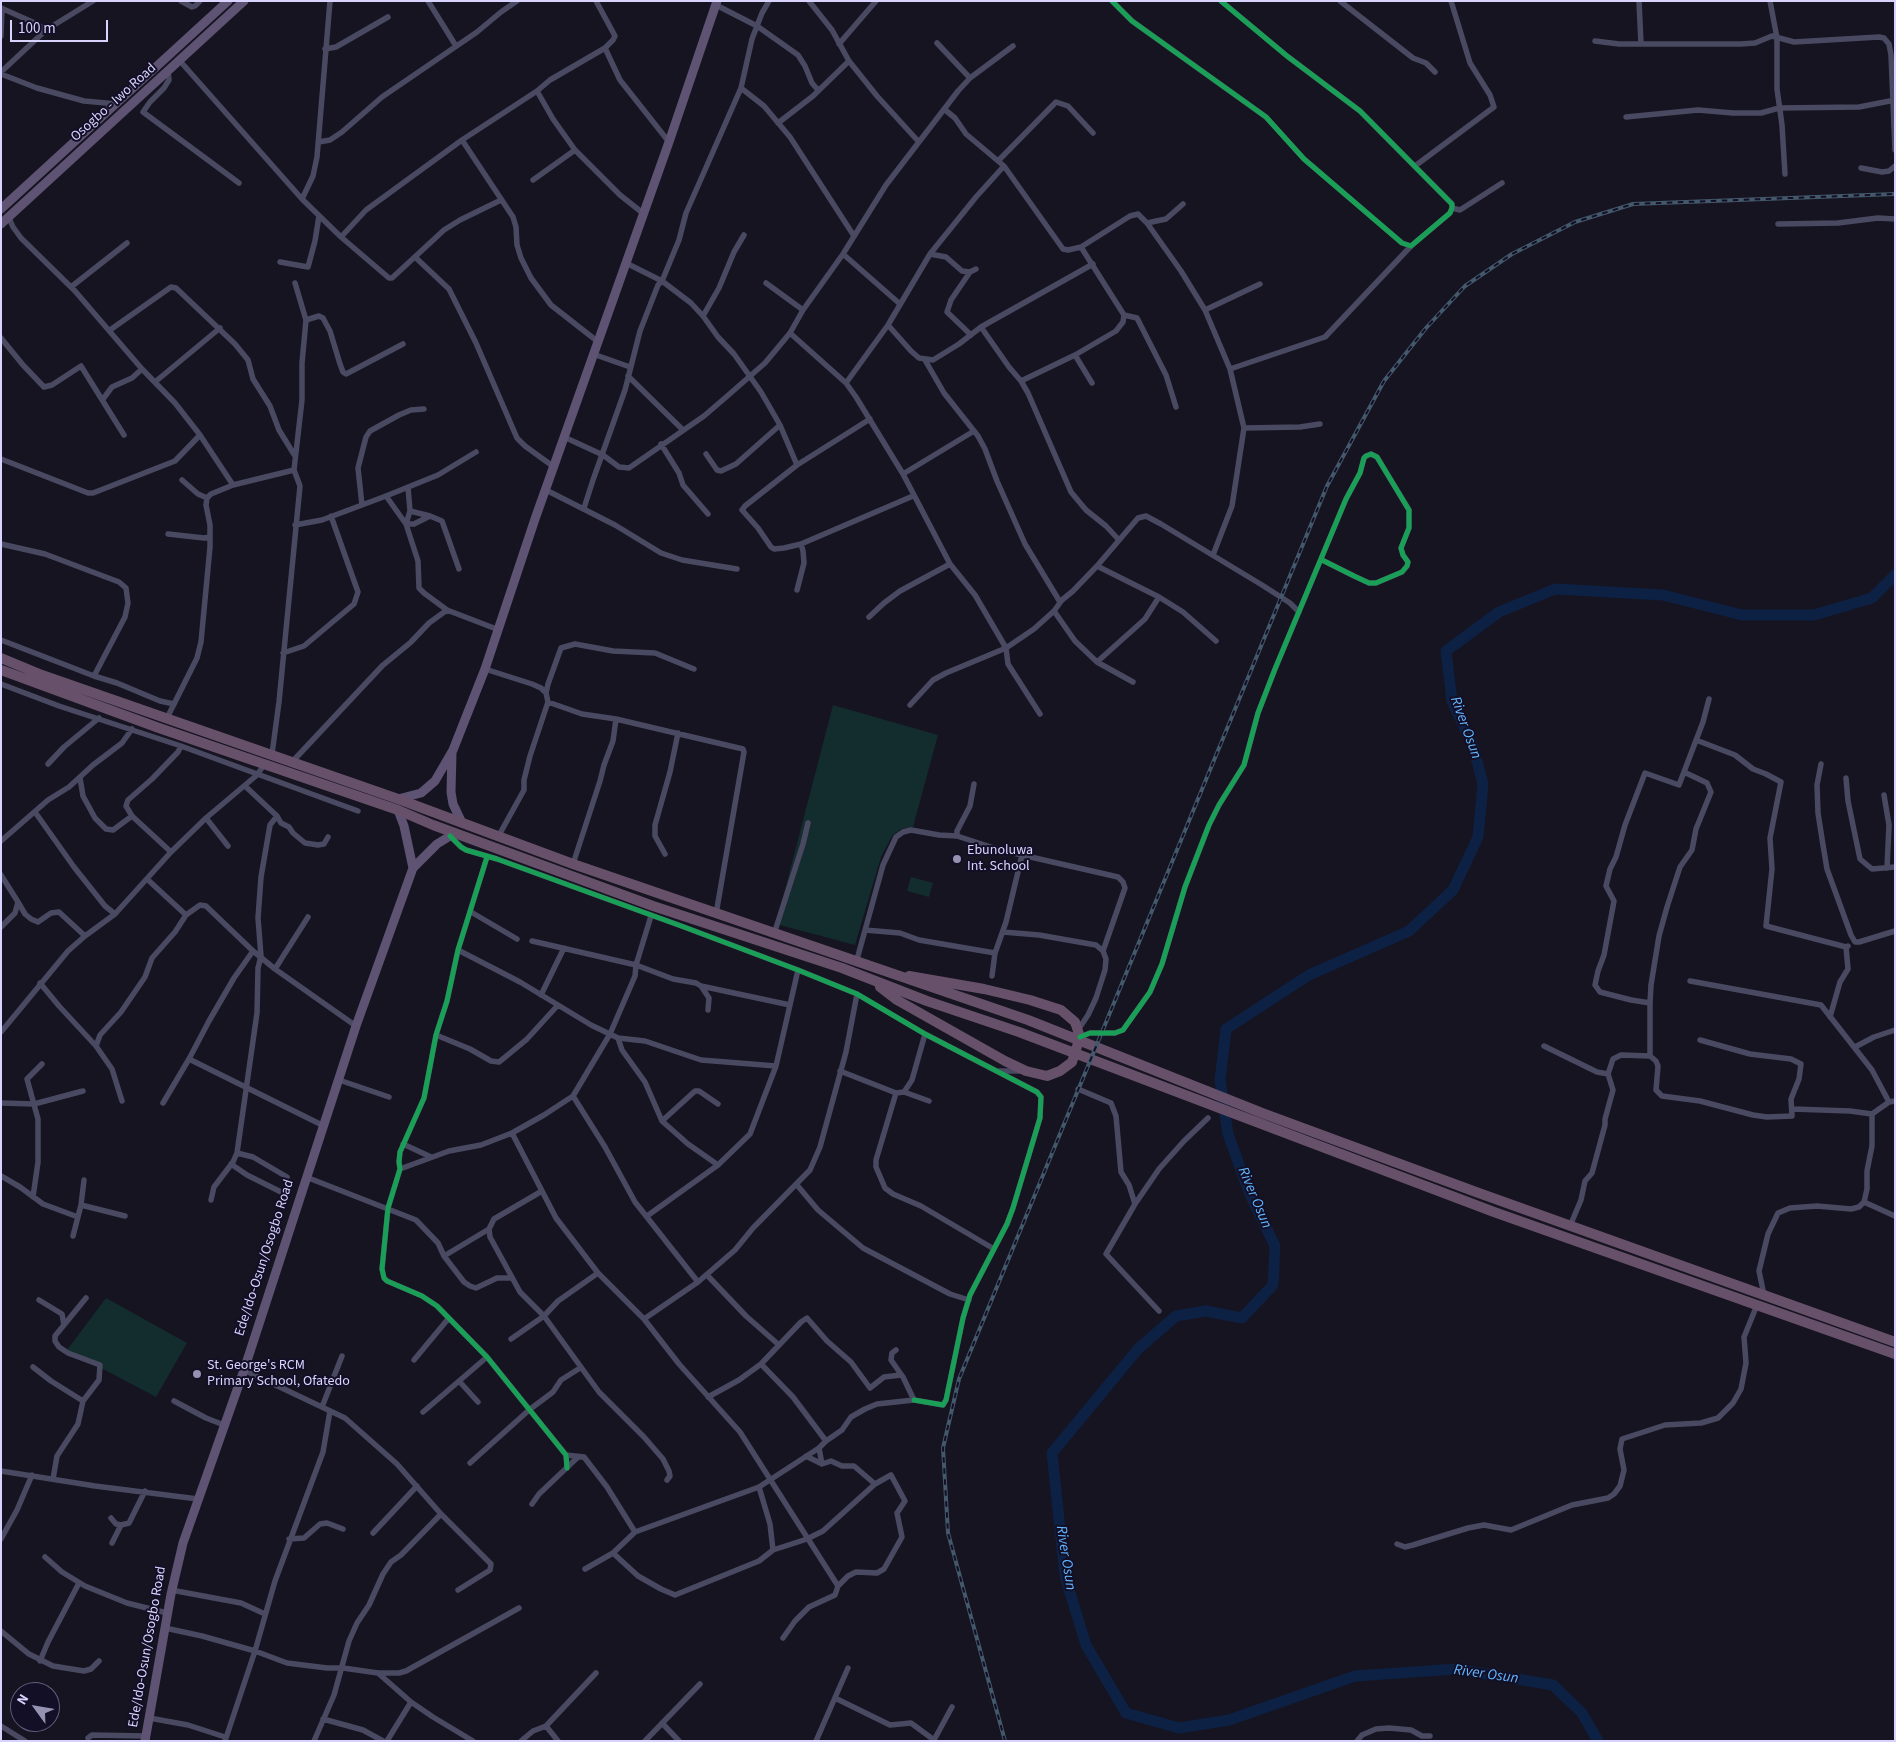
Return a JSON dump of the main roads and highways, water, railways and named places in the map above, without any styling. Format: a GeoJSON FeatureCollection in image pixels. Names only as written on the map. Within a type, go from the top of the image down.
{"type":"FeatureCollection","features":[{"type":"Feature","properties":{"kind":"highway"},"geometry":{"type":"LineString","coordinates":[[1,658],[42,675],[272,754],[573,864],[856,963],[1028,1020],[1262,1113],[1895,1342]]}},
{"type":"Feature","properties":{"kind":"highway"},"geometry":{"type":"LineString","coordinates":[[13,675],[16,663]]}},
{"type":"Feature","properties":{"kind":"highway"},"geometry":{"type":"LineString","coordinates":[[1,670],[117,718],[398,810],[453,834],[654,906],[798,953],[926,1001],[1097,1061],[1494,1212],[1895,1354]]}},
{"type":"Feature","properties":{"kind":"highway"},"geometry":{"type":"LineString","coordinates":[[872,980],[897,1000],[1026,1071],[1047,1076],[1060,1071],[1072,1062],[1079,1033],[1075,1022],[1061,1010],[1030,1000],[924,977],[888,973]]}},
{"type":"Feature","properties":{"kind":"main road","name":"Osogbo - Iwo Road"},"geometry":{"type":"LineString","coordinates":[[1,209],[228,1]]}},
{"type":"Feature","properties":{"kind":"main road","name":"Osogbo - Iwo Road"},"geometry":{"type":"LineString","coordinates":[[1,224],[244,1]]}},
{"type":"Feature","properties":{"kind":"main road"},"geometry":{"type":"LineString","coordinates":[[398,799],[421,793],[430,787],[453,750],[499,630],[535,519],[717,3]]}},
{"type":"Feature","properties":{"kind":"main road"},"geometry":{"type":"LineString","coordinates":[[453,750],[451,792],[453,804],[462,824]]}},
{"type":"Feature","properties":{"kind":"main road"},"geometry":{"type":"LineString","coordinates":[[398,810],[404,826],[413,868]]}},
{"type":"Feature","properties":{"kind":"main road"},"geometry":{"type":"LineString","coordinates":[[413,868],[437,844],[453,834]]}},
{"type":"Feature","properties":{"kind":"main road","name":"Ede/Ido-Osun/Osogbo Road"},"geometry":{"type":"LineString","coordinates":[[146,1738],[167,1613],[183,1543],[244,1370],[356,1026],[413,868]]}},
{"type":"Feature","properties":{"kind":"waterway","name":"River Osun"},"geometry":{"type":"LineString","coordinates":[[1598,1741],[1582,1713],[1553,1685],[1457,1669],[1355,1676],[1229,1720],[1179,1728],[1126,1713],[1086,1645],[1065,1576],[1052,1453],[1138,1349],[1176,1316],[1206,1311],[1242,1318],[1273,1285],[1275,1246],[1249,1192],[1228,1134],[1220,1080],[1226,1029],[1309,975],[1409,931],[1453,890],[1478,837],[1483,784],[1473,746],[1452,701],[1446,651],[1499,612],[1555,589],[1663,595],[1742,615],[1814,615],[1872,598],[1895,575]]}},
{"type":"Feature","properties":{"kind":"railway"},"geometry":{"type":"LineString","coordinates":[[1005,1741],[948,1533],[943,1448],[959,1379],[1327,486],[1384,381],[1426,328],[1465,286],[1512,254],[1575,222],[1633,204],[1895,194]]}},
{"type":"Feature","properties":{"kind":"place","name":"Ebunoluwa Int. School"},"geometry":{"type":"Point","coordinates":[957,859]}},
{"type":"Feature","properties":{"kind":"place","name":"St. George's RCM Primary School, Ofatedo"},"geometry":{"type":"Point","coordinates":[197,1374]}}]}
